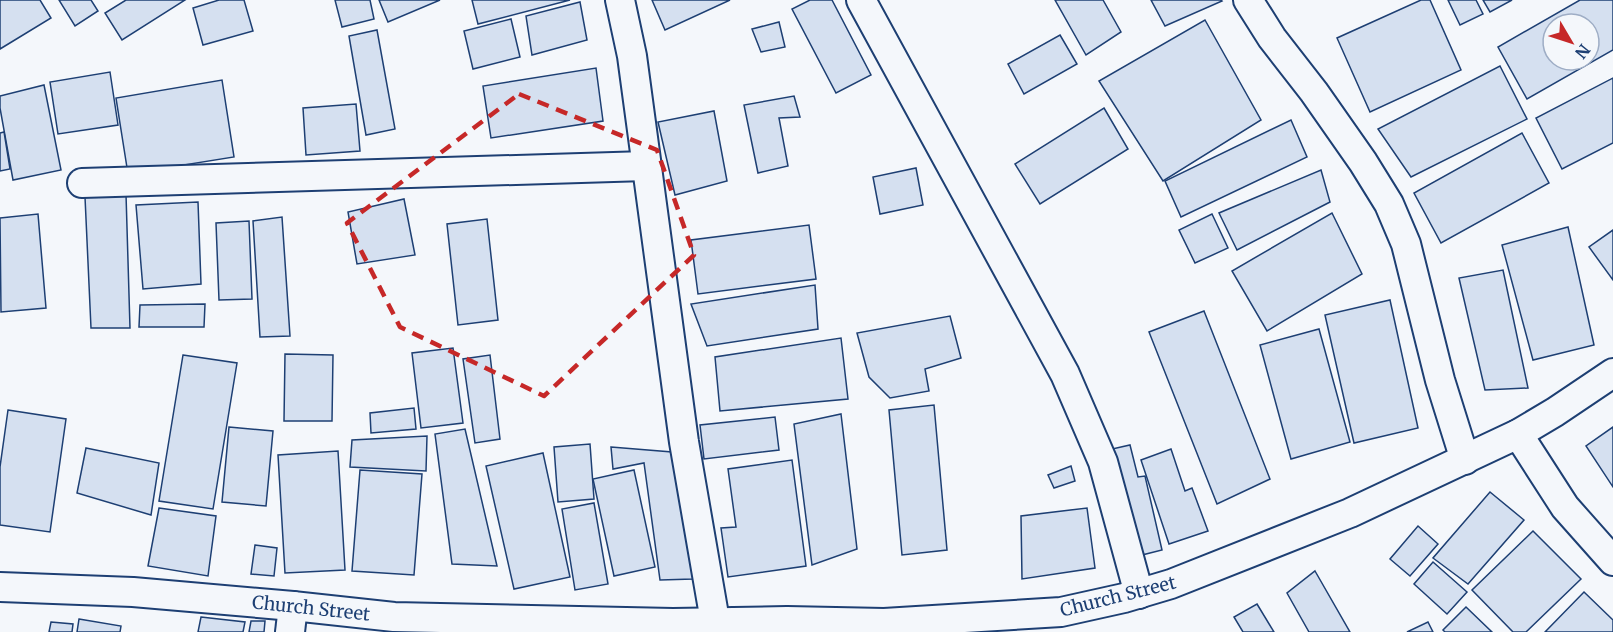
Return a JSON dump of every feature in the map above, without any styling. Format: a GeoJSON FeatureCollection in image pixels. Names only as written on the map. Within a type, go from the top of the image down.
{"type":"FeatureCollection","features":[{"type":"Feature","properties":{"kind":"street"},"geometry":{"type":"LineString","coordinates":[[620,0],[632,56],[684,441],[715,621]]}},
{"type":"Feature","properties":{"kind":"street"},"geometry":{"type":"LineString","coordinates":[[861,0],[1065,374],[1103,462],[1139,594]]}},
{"type":"Feature","properties":{"kind":"street"},"geometry":{"type":"LineString","coordinates":[[1248,0],[1272,38],[1314,92],[1389,204],[1406,244],[1440,380],[1465,460]]}},
{"type":"Feature","properties":{"kind":"street"},"geometry":{"type":"LineString","coordinates":[[82,183],[646,166]]}},
{"type":"Feature","properties":{"kind":"street","name":"Church Street"},"geometry":{"type":"LineString","coordinates":[[0,587],[134,592],[292,619],[394,617],[673,623],[715,621],[984,625],[1061,612],[1139,594],[1171,584],[1350,513],[1518,434],[1613,373]]}},
{"type":"Feature","properties":{"kind":"street"},"geometry":{"type":"LineString","coordinates":[[1518,434],[1565,507],[1613,561]]}},
{"type":"Feature","properties":{"kind":"highlighted area"},"geometry":{"type":"Polygon","coordinates":[[[519,94],[657,150],[694,255],[544,396],[400,327],[347,223],[519,94]]]}},
{"type":"Feature","properties":{"kind":"building"},"geometry":{"type":"Polygon","coordinates":[[[0,0],[40,0],[51,18],[0,49],[0,0]]]}},
{"type":"Feature","properties":{"kind":"building"},"geometry":{"type":"Polygon","coordinates":[[[59,0],[91,0],[98,11],[75,26],[59,0]]]}},
{"type":"Feature","properties":{"kind":"building"},"geometry":{"type":"Polygon","coordinates":[[[126,0],[185,0],[122,40],[105,13],[126,0]]]}},
{"type":"Feature","properties":{"kind":"building"},"geometry":{"type":"Polygon","coordinates":[[[219,0],[244,0],[253,31],[203,45],[193,8],[219,0]]]}},
{"type":"Feature","properties":{"kind":"building"},"geometry":{"type":"Polygon","coordinates":[[[335,0],[370,0],[374,19],[342,27],[335,0]]]}},
{"type":"Feature","properties":{"kind":"building"},"geometry":{"type":"Polygon","coordinates":[[[379,0],[440,0],[388,22],[379,0]]]}},
{"type":"Feature","properties":{"kind":"building"},"geometry":{"type":"Polygon","coordinates":[[[472,0],[570,0],[478,24],[472,0]]]}},
{"type":"Feature","properties":{"kind":"building"},"geometry":{"type":"Polygon","coordinates":[[[652,0],[730,0],[665,30],[652,0]]]}},
{"type":"Feature","properties":{"kind":"building"},"geometry":{"type":"Polygon","coordinates":[[[810,0],[832,0],[871,75],[836,93],[792,9],[810,0]]]}},
{"type":"Feature","properties":{"kind":"building"},"geometry":{"type":"Polygon","coordinates":[[[1055,0],[1103,0],[1121,32],[1086,55],[1055,0]]]}},
{"type":"Feature","properties":{"kind":"building"},"geometry":{"type":"Polygon","coordinates":[[[1151,0],[1221,0],[1222,1],[1165,26],[1151,0]]]}},
{"type":"Feature","properties":{"kind":"building"},"geometry":{"type":"Polygon","coordinates":[[[1421,0],[1430,0],[1461,70],[1370,112],[1337,38],[1421,0]]]}},
{"type":"Feature","properties":{"kind":"building"},"geometry":{"type":"Polygon","coordinates":[[[1448,0],[1476,0],[1483,14],[1460,25],[1448,0]]]}},
{"type":"Feature","properties":{"kind":"building"},"geometry":{"type":"Polygon","coordinates":[[[1483,0],[1512,0],[1490,12],[1483,0]]]}},
{"type":"Feature","properties":{"kind":"building"},"geometry":{"type":"Polygon","coordinates":[[[1580,0],[1613,0],[1613,50],[1601,57],[1601,12],[1559,12],[1580,0]]]}},
{"type":"Feature","properties":{"kind":"building"},"geometry":{"type":"Polygon","coordinates":[[[580,2],[587,40],[532,55],[526,16],[580,2]]]}},
{"type":"Feature","properties":{"kind":"building"},"geometry":{"type":"Polygon","coordinates":[[[511,19],[520,57],[473,69],[464,31],[511,19]]]}},
{"type":"Feature","properties":{"kind":"building"},"geometry":{"type":"Polygon","coordinates":[[[1205,20],[1261,120],[1163,181],[1099,81],[1205,20]]]}},
{"type":"Feature","properties":{"kind":"building"},"geometry":{"type":"Polygon","coordinates":[[[779,22],[785,47],[761,52],[752,29],[779,22]]]}},
{"type":"Feature","properties":{"kind":"building"},"geometry":{"type":"Polygon","coordinates":[[[1541,22],[1541,72],[1574,72],[1527,99],[1498,47],[1541,22]]]}},
{"type":"Feature","properties":{"kind":"building"},"geometry":{"type":"Polygon","coordinates":[[[377,30],[395,129],[366,135],[349,36],[377,30]]]}},
{"type":"Feature","properties":{"kind":"building"},"geometry":{"type":"Polygon","coordinates":[[[1060,35],[1077,64],[1024,94],[1008,64],[1060,35]]]}},
{"type":"Feature","properties":{"kind":"building"},"geometry":{"type":"Polygon","coordinates":[[[1500,66],[1527,119],[1411,177],[1378,129],[1500,66]]]}},
{"type":"Feature","properties":{"kind":"building"},"geometry":{"type":"Polygon","coordinates":[[[596,68],[603,121],[491,138],[483,86],[596,68]]]}},
{"type":"Feature","properties":{"kind":"building"},"geometry":{"type":"Polygon","coordinates":[[[110,72],[118,125],[58,134],[50,82],[110,72]]]}},
{"type":"Feature","properties":{"kind":"building"},"geometry":{"type":"Polygon","coordinates":[[[1613,78],[1613,143],[1562,169],[1536,118],[1613,78]]]}},
{"type":"Feature","properties":{"kind":"building"},"geometry":{"type":"Polygon","coordinates":[[[222,80],[234,157],[128,174],[116,98],[222,80]]]}},
{"type":"Feature","properties":{"kind":"building"},"geometry":{"type":"Polygon","coordinates":[[[44,85],[61,170],[13,180],[0,108],[0,96],[44,85]]]}},
{"type":"Feature","properties":{"kind":"building"},"geometry":{"type":"Polygon","coordinates":[[[794,96],[800,117],[779,118],[788,166],[758,173],[744,105],[794,96]]]}},
{"type":"Feature","properties":{"kind":"building"},"geometry":{"type":"Polygon","coordinates":[[[356,104],[360,151],[306,155],[303,108],[356,104]]]}},
{"type":"Feature","properties":{"kind":"building"},"geometry":{"type":"Polygon","coordinates":[[[1104,108],[1128,149],[1040,204],[1015,164],[1104,108]]]}},
{"type":"Feature","properties":{"kind":"building"},"geometry":{"type":"Polygon","coordinates":[[[714,111],[727,181],[675,195],[658,122],[714,111]]]}},
{"type":"Feature","properties":{"kind":"building"},"geometry":{"type":"Polygon","coordinates":[[[1291,120],[1307,157],[1181,217],[1165,181],[1291,120]]]}},
{"type":"Feature","properties":{"kind":"building"},"geometry":{"type":"Polygon","coordinates":[[[4,132],[10,169],[0,171],[0,133],[4,132]]]}},
{"type":"Feature","properties":{"kind":"building"},"geometry":{"type":"Polygon","coordinates":[[[1522,133],[1549,183],[1441,243],[1414,193],[1522,133]]]}},
{"type":"Feature","properties":{"kind":"building"},"geometry":{"type":"Polygon","coordinates":[[[916,168],[923,205],[880,214],[873,177],[916,168]]]}},
{"type":"Feature","properties":{"kind":"building"},"geometry":{"type":"Polygon","coordinates":[[[1321,170],[1330,202],[1237,250],[1219,213],[1321,170]]]}},
{"type":"Feature","properties":{"kind":"building"},"geometry":{"type":"Polygon","coordinates":[[[126,194],[130,328],[91,328],[85,197],[126,194]]]}},
{"type":"Feature","properties":{"kind":"building"},"geometry":{"type":"Polygon","coordinates":[[[404,199],[415,255],[357,264],[348,212],[404,199]]]}},
{"type":"Feature","properties":{"kind":"building"},"geometry":{"type":"Polygon","coordinates":[[[198,202],[201,284],[143,289],[136,205],[198,202]]]}},
{"type":"Feature","properties":{"kind":"building"},"geometry":{"type":"Polygon","coordinates":[[[1332,213],[1362,274],[1267,331],[1232,271],[1332,213]]]}},
{"type":"Feature","properties":{"kind":"building"},"geometry":{"type":"Polygon","coordinates":[[[38,214],[46,308],[1,312],[0,218],[38,214]]]}},
{"type":"Feature","properties":{"kind":"building"},"geometry":{"type":"Polygon","coordinates":[[[1212,214],[1228,248],[1195,263],[1179,230],[1212,214]]]}},
{"type":"Feature","properties":{"kind":"building"},"geometry":{"type":"Polygon","coordinates":[[[282,217],[290,336],[260,337],[253,221],[282,217]]]}},
{"type":"Feature","properties":{"kind":"building"},"geometry":{"type":"Polygon","coordinates":[[[487,219],[498,320],[458,325],[447,224],[487,219]]]}},
{"type":"Feature","properties":{"kind":"building"},"geometry":{"type":"Polygon","coordinates":[[[249,221],[252,299],[219,300],[216,223],[249,221]]]}},
{"type":"Feature","properties":{"kind":"building"},"geometry":{"type":"Polygon","coordinates":[[[809,225],[816,279],[698,294],[691,240],[809,225]]]}},
{"type":"Feature","properties":{"kind":"building"},"geometry":{"type":"Polygon","coordinates":[[[1568,227],[1594,345],[1533,360],[1502,245],[1568,227]]]}},
{"type":"Feature","properties":{"kind":"building"},"geometry":{"type":"Polygon","coordinates":[[[1613,230],[1613,280],[1589,247],[1613,230]]]}},
{"type":"Feature","properties":{"kind":"building"},"geometry":{"type":"Polygon","coordinates":[[[1503,270],[1528,388],[1485,390],[1459,278],[1503,270]]]}},
{"type":"Feature","properties":{"kind":"building"},"geometry":{"type":"Polygon","coordinates":[[[815,285],[818,329],[707,346],[691,304],[815,285]]]}},
{"type":"Feature","properties":{"kind":"building"},"geometry":{"type":"Polygon","coordinates":[[[1390,300],[1418,428],[1354,443],[1325,315],[1390,300]]]}},
{"type":"Feature","properties":{"kind":"building"},"geometry":{"type":"Polygon","coordinates":[[[205,304],[204,327],[139,327],[140,305],[205,304]]]}},
{"type":"Feature","properties":{"kind":"building"},"geometry":{"type":"Polygon","coordinates":[[[1204,311],[1270,479],[1217,504],[1149,332],[1204,311]]]}},
{"type":"Feature","properties":{"kind":"building"},"geometry":{"type":"Polygon","coordinates":[[[950,316],[961,358],[925,369],[929,391],[890,398],[869,377],[857,333],[950,316]]]}},
{"type":"Feature","properties":{"kind":"building"},"geometry":{"type":"Polygon","coordinates":[[[1319,329],[1350,442],[1291,459],[1260,345],[1319,329]]]}},
{"type":"Feature","properties":{"kind":"building"},"geometry":{"type":"Polygon","coordinates":[[[841,338],[848,399],[720,411],[715,357],[841,338]]]}},
{"type":"Feature","properties":{"kind":"building"},"geometry":{"type":"Polygon","coordinates":[[[453,348],[463,423],[421,428],[412,353],[453,348]]]}},
{"type":"Feature","properties":{"kind":"building"},"geometry":{"type":"Polygon","coordinates":[[[285,354],[333,355],[332,421],[284,421],[285,354]]]}},
{"type":"Feature","properties":{"kind":"building"},"geometry":{"type":"Polygon","coordinates":[[[183,355],[237,363],[213,509],[159,501],[183,355]]]}},
{"type":"Feature","properties":{"kind":"building"},"geometry":{"type":"Polygon","coordinates":[[[490,355],[500,439],[475,443],[463,359],[490,355]]]}},
{"type":"Feature","properties":{"kind":"building"},"geometry":{"type":"Polygon","coordinates":[[[934,405],[947,550],[902,555],[889,410],[934,405]]]}},
{"type":"Feature","properties":{"kind":"building"},"geometry":{"type":"Polygon","coordinates":[[[414,408],[416,429],[371,433],[370,413],[414,408]]]}},
{"type":"Feature","properties":{"kind":"building"},"geometry":{"type":"Polygon","coordinates":[[[8,410],[66,419],[50,532],[0,525],[0,467],[8,410]]]}},
{"type":"Feature","properties":{"kind":"building"},"geometry":{"type":"Polygon","coordinates":[[[841,414],[857,549],[812,565],[794,424],[841,414]]]}},
{"type":"Feature","properties":{"kind":"building"},"geometry":{"type":"Polygon","coordinates":[[[775,417],[779,450],[704,459],[700,425],[775,417]]]}},
{"type":"Feature","properties":{"kind":"building"},"geometry":{"type":"Polygon","coordinates":[[[229,427],[273,431],[266,506],[222,502],[229,427]]]}},
{"type":"Feature","properties":{"kind":"building"},"geometry":{"type":"Polygon","coordinates":[[[1613,427],[1613,487],[1586,446],[1613,427]]]}},
{"type":"Feature","properties":{"kind":"building"},"geometry":{"type":"Polygon","coordinates":[[[465,429],[497,566],[452,564],[435,434],[465,429]]]}},
{"type":"Feature","properties":{"kind":"building"},"geometry":{"type":"Polygon","coordinates":[[[427,436],[426,471],[350,467],[352,440],[427,436]]]}},
{"type":"Feature","properties":{"kind":"building"},"geometry":{"type":"Polygon","coordinates":[[[590,444],[594,499],[558,502],[554,447],[590,444]]]}},
{"type":"Feature","properties":{"kind":"building"},"geometry":{"type":"Polygon","coordinates":[[[1130,445],[1138,477],[1145,476],[1162,550],[1138,556],[1112,449],[1130,445]]]}},
{"type":"Feature","properties":{"kind":"building"},"geometry":{"type":"Polygon","coordinates":[[[611,447],[672,452],[693,579],[660,580],[644,463],[613,469],[611,447]]]}},
{"type":"Feature","properties":{"kind":"building"},"geometry":{"type":"Polygon","coordinates":[[[86,448],[159,463],[151,515],[77,493],[86,448]]]}},
{"type":"Feature","properties":{"kind":"building"},"geometry":{"type":"Polygon","coordinates":[[[1171,449],[1185,491],[1192,488],[1208,531],[1169,544],[1141,460],[1171,449]]]}},
{"type":"Feature","properties":{"kind":"building"},"geometry":{"type":"Polygon","coordinates":[[[338,451],[345,570],[285,573],[278,455],[338,451]]]}},
{"type":"Feature","properties":{"kind":"building"},"geometry":{"type":"Polygon","coordinates":[[[543,453],[570,577],[514,589],[486,466],[543,453]]]}},
{"type":"Feature","properties":{"kind":"building"},"geometry":{"type":"Polygon","coordinates":[[[792,460],[806,566],[728,577],[721,528],[736,527],[728,469],[792,460]]]}},
{"type":"Feature","properties":{"kind":"building"},"geometry":{"type":"Polygon","coordinates":[[[1071,466],[1075,481],[1054,488],[1048,475],[1071,466]]]}},
{"type":"Feature","properties":{"kind":"building"},"geometry":{"type":"Polygon","coordinates":[[[360,470],[422,474],[414,575],[352,571],[360,470]]]}},
{"type":"Feature","properties":{"kind":"building"},"geometry":{"type":"Polygon","coordinates":[[[634,470],[655,567],[614,576],[593,479],[634,470]]]}},
{"type":"Feature","properties":{"kind":"building"},"geometry":{"type":"Polygon","coordinates":[[[1490,492],[1524,520],[1468,584],[1433,558],[1490,492]]]}},
{"type":"Feature","properties":{"kind":"building"},"geometry":{"type":"Polygon","coordinates":[[[594,503],[608,584],[575,590],[562,509],[594,503]]]}},
{"type":"Feature","properties":{"kind":"building"},"geometry":{"type":"Polygon","coordinates":[[[159,508],[216,516],[208,576],[148,566],[159,508]]]}},
{"type":"Feature","properties":{"kind":"building"},"geometry":{"type":"Polygon","coordinates":[[[1087,508],[1095,568],[1022,579],[1021,516],[1087,508]]]}},
{"type":"Feature","properties":{"kind":"building"},"geometry":{"type":"Polygon","coordinates":[[[1418,526],[1438,544],[1410,576],[1390,559],[1418,526]]]}},
{"type":"Feature","properties":{"kind":"building"},"geometry":{"type":"Polygon","coordinates":[[[1533,531],[1581,579],[1526,632],[1513,632],[1472,590],[1533,531]]]}},
{"type":"Feature","properties":{"kind":"building"},"geometry":{"type":"Polygon","coordinates":[[[255,545],[277,548],[274,576],[251,574],[255,545]]]}},
{"type":"Feature","properties":{"kind":"building"},"geometry":{"type":"Polygon","coordinates":[[[1433,562],[1467,592],[1447,614],[1414,584],[1433,562]]]}},
{"type":"Feature","properties":{"kind":"building"},"geometry":{"type":"Polygon","coordinates":[[[1315,571],[1350,632],[1309,632],[1287,593],[1315,571]]]}},
{"type":"Feature","properties":{"kind":"building"},"geometry":{"type":"Polygon","coordinates":[[[1584,592],[1613,620],[1613,632],[1545,632],[1584,592]]]}},
{"type":"Feature","properties":{"kind":"building"},"geometry":{"type":"Polygon","coordinates":[[[1257,604],[1274,632],[1243,632],[1234,617],[1257,604]]]}},
{"type":"Feature","properties":{"kind":"building"},"geometry":{"type":"Polygon","coordinates":[[[1466,607],[1492,632],[1445,632],[1443,630],[1466,607]]]}},
{"type":"Feature","properties":{"kind":"building"},"geometry":{"type":"Polygon","coordinates":[[[201,617],[245,622],[243,632],[198,632],[201,617]]]}},
{"type":"Feature","properties":{"kind":"building"},"geometry":{"type":"Polygon","coordinates":[[[79,619],[121,626],[120,632],[77,632],[79,619]]]}},
{"type":"Feature","properties":{"kind":"building"},"geometry":{"type":"Polygon","coordinates":[[[251,621],[265,621],[264,632],[249,632],[251,621]]]}},
{"type":"Feature","properties":{"kind":"building"},"geometry":{"type":"Polygon","coordinates":[[[51,622],[73,624],[72,632],[49,632],[51,622]]]}},
{"type":"Feature","properties":{"kind":"building"},"geometry":{"type":"Polygon","coordinates":[[[1428,622],[1433,632],[1407,632],[1428,622]]]}}]}
